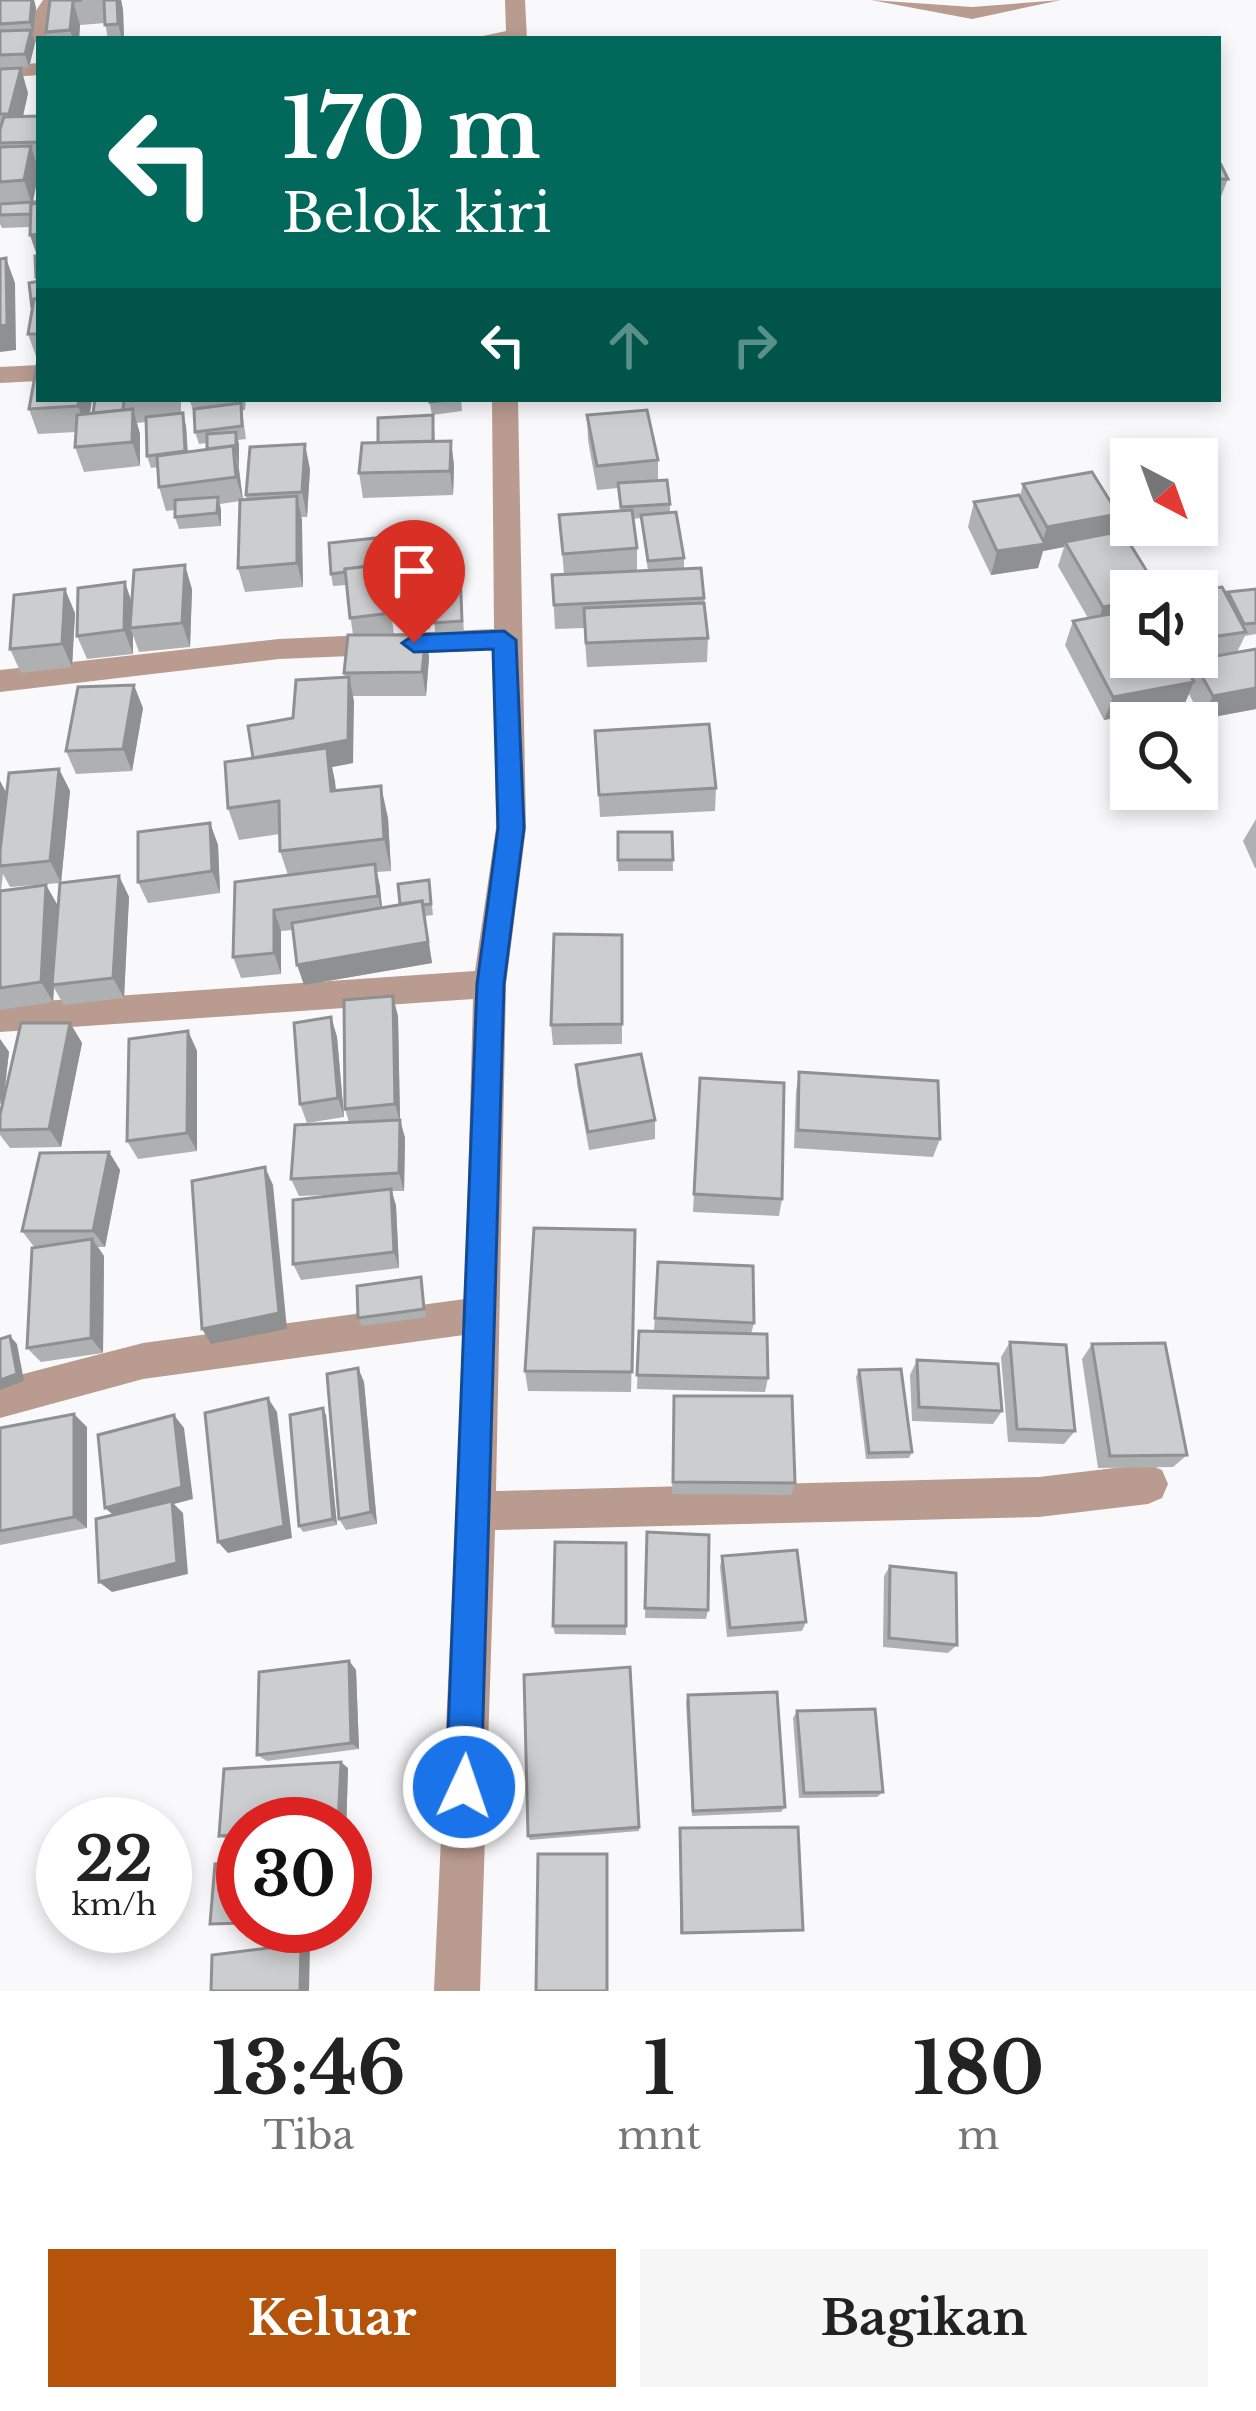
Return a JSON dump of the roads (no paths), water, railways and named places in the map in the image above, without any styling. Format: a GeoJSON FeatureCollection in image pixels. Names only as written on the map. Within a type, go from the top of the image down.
{"type":"FeatureCollection","features":[{"type":"Feature","properties":{"kind":"street"},"geometry":{"type":"LineString","coordinates":[[40,36],[43,15],[53,0]]}},
{"type":"Feature","properties":{"kind":"street"},"geometry":{"type":"LineString","coordinates":[[515,0],[517,36]]}},
{"type":"Feature","properties":{"kind":"street"},"geometry":{"type":"LineString","coordinates":[[881,0],[972,13],[1051,0]]}},
{"type":"Feature","properties":{"kind":"street"},"geometry":{"type":"LineString","coordinates":[[0,72],[36,69]]}},
{"type":"Feature","properties":{"kind":"street"},"geometry":{"type":"LineString","coordinates":[[0,375],[36,373]]}},
{"type":"Feature","properties":{"kind":"street"},"geometry":{"type":"LineString","coordinates":[[457,1991],[490,984],[511,828],[504,640],[510,523],[505,402]]}},
{"type":"Feature","properties":{"kind":"street"},"geometry":{"type":"LineString","coordinates":[[0,681],[279,649],[504,640]]}},
{"type":"Feature","properties":{"kind":"street"},"geometry":{"type":"LineString","coordinates":[[0,1018],[490,984]]}},
{"type":"Feature","properties":{"kind":"street"},"geometry":{"type":"LineString","coordinates":[[0,1399],[143,1361],[479,1315]]}},
{"type":"Feature","properties":{"kind":"street"},"geometry":{"type":"LineString","coordinates":[[476,1511],[1039,1497],[1148,1484]]}}]}
